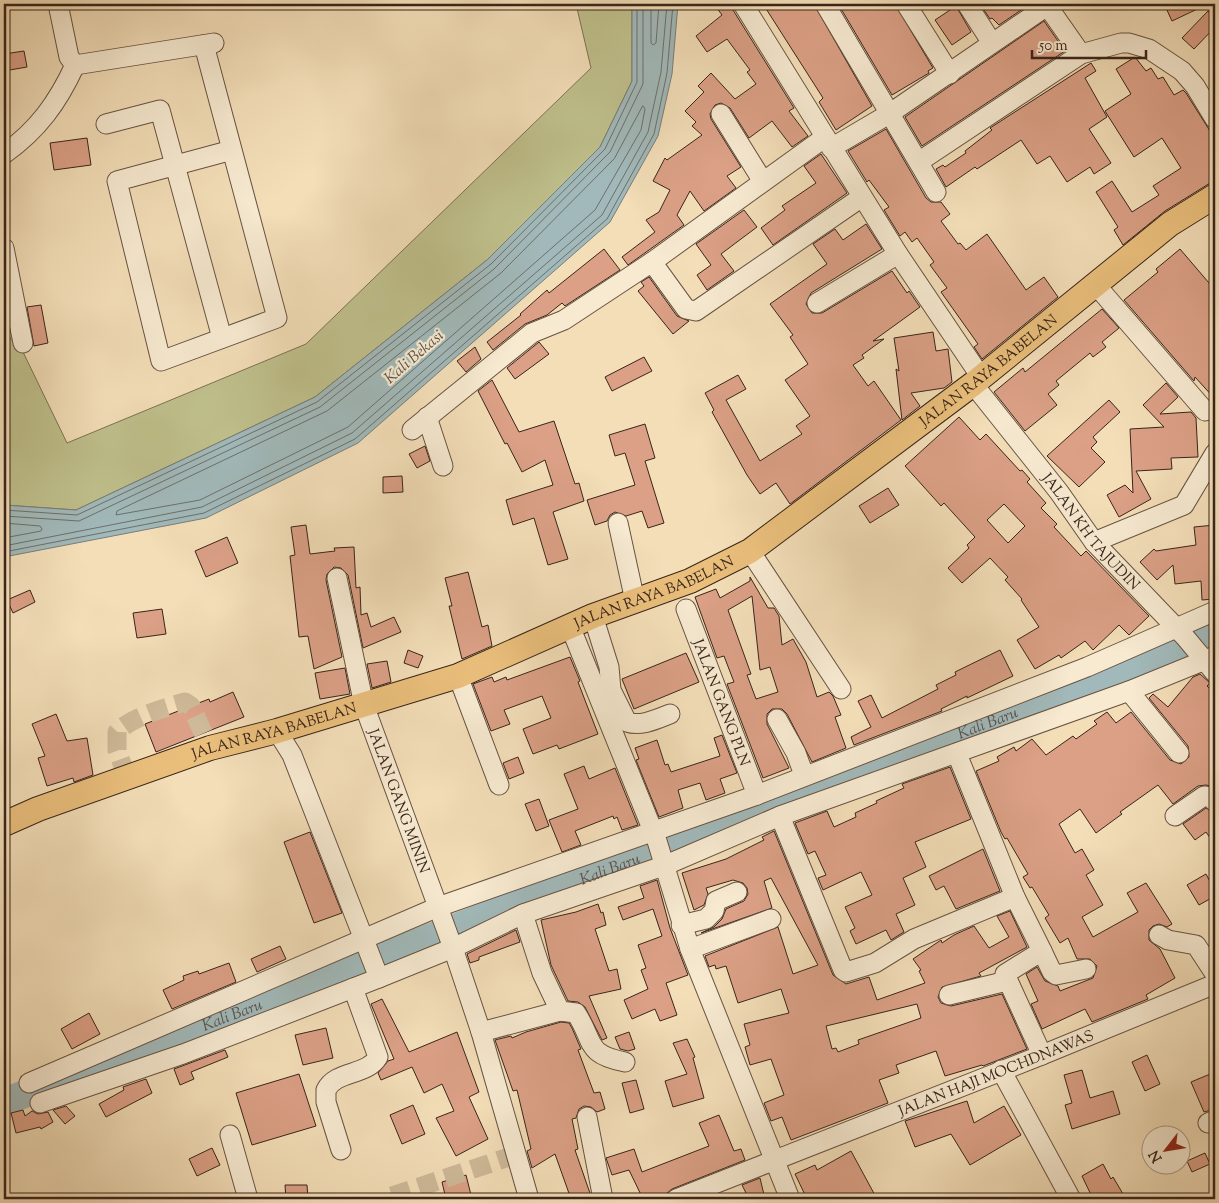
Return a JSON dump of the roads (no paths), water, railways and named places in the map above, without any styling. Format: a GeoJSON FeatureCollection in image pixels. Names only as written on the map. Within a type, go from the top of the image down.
{"type":"FeatureCollection","features":[{"type":"Feature","properties":{"kind":"main road","name":"JALAN RAYA BABELAN"},"geometry":{"type":"LineString","coordinates":[[4,824],[38,809],[210,748],[277,731],[458,676],[593,616],[690,581],[750,551],[790,524],[977,381],[1170,224],[1215,196]]}},
{"type":"Feature","properties":{"kind":"street"},"geometry":{"type":"LineString","coordinates":[[58,4],[68,57],[75,65]]}},
{"type":"Feature","properties":{"kind":"street","name":"JALAN KH TAJUDIN"},"geometry":{"type":"LineString","coordinates":[[743,4],[977,381],[1094,542],[1208,660]]}},
{"type":"Feature","properties":{"kind":"street"},"geometry":{"type":"LineString","coordinates":[[825,4],[889,114],[920,161],[936,192]]}},
{"type":"Feature","properties":{"kind":"street"},"geometry":{"type":"LineString","coordinates":[[906,4],[950,74]]}},
{"type":"Feature","properties":{"kind":"street"},"geometry":{"type":"LineString","coordinates":[[967,4],[992,43]]}},
{"type":"Feature","properties":{"kind":"street"},"geometry":{"type":"LineString","coordinates":[[412,430],[532,333],[564,320],[652,262],[762,180],[828,143],[889,114],[950,74],[1046,5],[1081,54]]}},
{"type":"Feature","properties":{"kind":"street"},"geometry":{"type":"LineString","coordinates":[[920,161],[1081,54],[1121,43],[1129,42],[1149,50],[1182,71],[1195,86],[1215,119]]}},
{"type":"Feature","properties":{"kind":"street"},"geometry":{"type":"LineString","coordinates":[[75,65],[209,44],[232,150],[277,318],[161,362],[117,182],[232,150]]}},
{"type":"Feature","properties":{"kind":"street"},"geometry":{"type":"LineString","coordinates":[[4,154],[21,142],[44,119],[58,100],[75,65]]}},
{"type":"Feature","properties":{"kind":"street"},"geometry":{"type":"LineString","coordinates":[[106,124],[160,110],[222,338]]}},
{"type":"Feature","properties":{"kind":"street"},"geometry":{"type":"LineString","coordinates":[[721,114],[762,180]]}},
{"type":"Feature","properties":{"kind":"street"},"geometry":{"type":"LineString","coordinates":[[652,262],[686,309],[692,312],[696,311],[862,197]]}},
{"type":"Feature","properties":{"kind":"street"},"geometry":{"type":"LineString","coordinates":[[4,248],[24,344]]}},
{"type":"Feature","properties":{"kind":"street"},"geometry":{"type":"LineString","coordinates":[[817,302],[898,254]]}},
{"type":"Feature","properties":{"kind":"street"},"geometry":{"type":"LineString","coordinates":[[1095,284],[1205,411]]}},
{"type":"Feature","properties":{"kind":"street"},"geometry":{"type":"LineString","coordinates":[[427,417],[443,466]]}},
{"type":"Feature","properties":{"kind":"street"},"geometry":{"type":"LineString","coordinates":[[1094,542],[1184,505],[1215,452]]}},
{"type":"Feature","properties":{"kind":"street"},"geometry":{"type":"LineString","coordinates":[[618,523],[635,601]]}},
{"type":"Feature","properties":{"kind":"street"},"geometry":{"type":"LineString","coordinates":[[750,551],[841,689]]}},
{"type":"Feature","properties":{"kind":"street","name":"JALAN GANG MININ"},"geometry":{"type":"LineString","coordinates":[[337,578],[364,705],[440,911],[481,1032],[529,1199]]}},
{"type":"Feature","properties":{"kind":"street","name":"JALAN GANG PLN"},"geometry":{"type":"LineString","coordinates":[[686,610],[757,795]]}},
{"type":"Feature","properties":{"kind":"street"},"geometry":{"type":"LineString","coordinates":[[40,1103],[183,1054],[353,988],[377,972],[523,914],[659,848],[757,795],[804,775],[1181,633],[1215,612]]}},
{"type":"Feature","properties":{"kind":"street"},"geometry":{"type":"LineString","coordinates":[[593,616],[610,667],[611,690],[627,722],[632,724],[646,722],[670,714]]}},
{"type":"Feature","properties":{"kind":"street"},"geometry":{"type":"LineString","coordinates":[[570,626],[659,848],[681,925],[690,949],[790,1199]]}},
{"type":"Feature","properties":{"kind":"street"},"geometry":{"type":"LineString","coordinates":[[29,1083],[440,911],[659,848],[780,816],[957,754],[1208,660]]}},
{"type":"Feature","properties":{"kind":"street"},"geometry":{"type":"LineString","coordinates":[[458,676],[499,785]]}},
{"type":"Feature","properties":{"kind":"street"},"geometry":{"type":"LineString","coordinates":[[1129,691],[1179,753]]}},
{"type":"Feature","properties":{"kind":"street"},"geometry":{"type":"LineString","coordinates":[[777,719],[796,753],[804,775]]}},
{"type":"Feature","properties":{"kind":"street"},"geometry":{"type":"LineString","coordinates":[[277,731],[292,755],[377,972]]}},
{"type":"Feature","properties":{"kind":"street"},"geometry":{"type":"LineString","coordinates":[[957,754],[1015,896],[1052,972],[1056,975],[1086,969]]}},
{"type":"Feature","properties":{"kind":"street"},"geometry":{"type":"LineString","coordinates":[[1175,816],[1204,796],[1211,797],[1215,802]]}},
{"type":"Feature","properties":{"kind":"street"},"geometry":{"type":"LineString","coordinates":[[780,816],[846,972],[875,963],[914,939],[1015,896]]}},
{"type":"Feature","properties":{"kind":"street"},"geometry":{"type":"LineString","coordinates":[[681,925],[706,919],[714,912],[717,900],[737,892]]}},
{"type":"Feature","properties":{"kind":"street"},"geometry":{"type":"LineString","coordinates":[[523,914],[542,973],[560,1011]]}},
{"type":"Feature","properties":{"kind":"street"},"geometry":{"type":"LineString","coordinates":[[690,949],[771,919]]}},
{"type":"Feature","properties":{"kind":"street"},"geometry":{"type":"LineString","coordinates":[[1159,935],[1168,940],[1194,944],[1215,974]]}},
{"type":"Feature","properties":{"kind":"street"},"geometry":{"type":"LineString","coordinates":[[1042,950],[1006,974],[1007,981],[1042,1055]]}},
{"type":"Feature","properties":{"kind":"street"},"geometry":{"type":"LineString","coordinates":[[949,995],[1007,981]]}},
{"type":"Feature","properties":{"kind":"street","name":"JALAN HAJI MOCHDNAWAS"},"geometry":{"type":"LineString","coordinates":[[676,1199],[1042,1055],[1215,984]]}},
{"type":"Feature","properties":{"kind":"street"},"geometry":{"type":"LineString","coordinates":[[341,1150],[326,1102],[326,1090],[335,1080],[372,1065],[378,1057],[353,988]]}},
{"type":"Feature","properties":{"kind":"street"},"geometry":{"type":"LineString","coordinates":[[481,1032],[560,1011],[576,1012],[591,1045],[602,1057],[625,1062]]}},
{"type":"Feature","properties":{"kind":"street"},"geometry":{"type":"LineString","coordinates":[[1001,1070],[1071,1199]]}},
{"type":"Feature","properties":{"kind":"street"},"geometry":{"type":"LineString","coordinates":[[586,1117],[602,1199]]}},
{"type":"Feature","properties":{"kind":"street"},"geometry":{"type":"LineString","coordinates":[[230,1135],[248,1199]]}},
{"type":"Feature","properties":{"kind":"water","name":"Kali Bekasi"},"geometry":{"type":"Polygon","coordinates":[[[632,4],[678,4],[672,74],[658,136],[610,222],[358,443],[206,518],[4,557],[4,505],[76,510],[315,397],[487,260],[600,147],[632,81],[632,4]]]}},
{"type":"Feature","properties":{"kind":"waterway","name":"Kali Baru"},"geometry":{"type":"LineString","coordinates":[[4,1102],[1215,634]]}},
{"type":"Feature","properties":{"kind":"tunnel"},"geometry":{"type":"LineString","coordinates":[[127,777],[117,750],[117,732],[130,722],[159,710],[185,702],[191,706],[210,748]]}},
{"type":"Feature","properties":{"kind":"tunnel"},"geometry":{"type":"LineString","coordinates":[[392,1196],[515,1155]]}}]}
